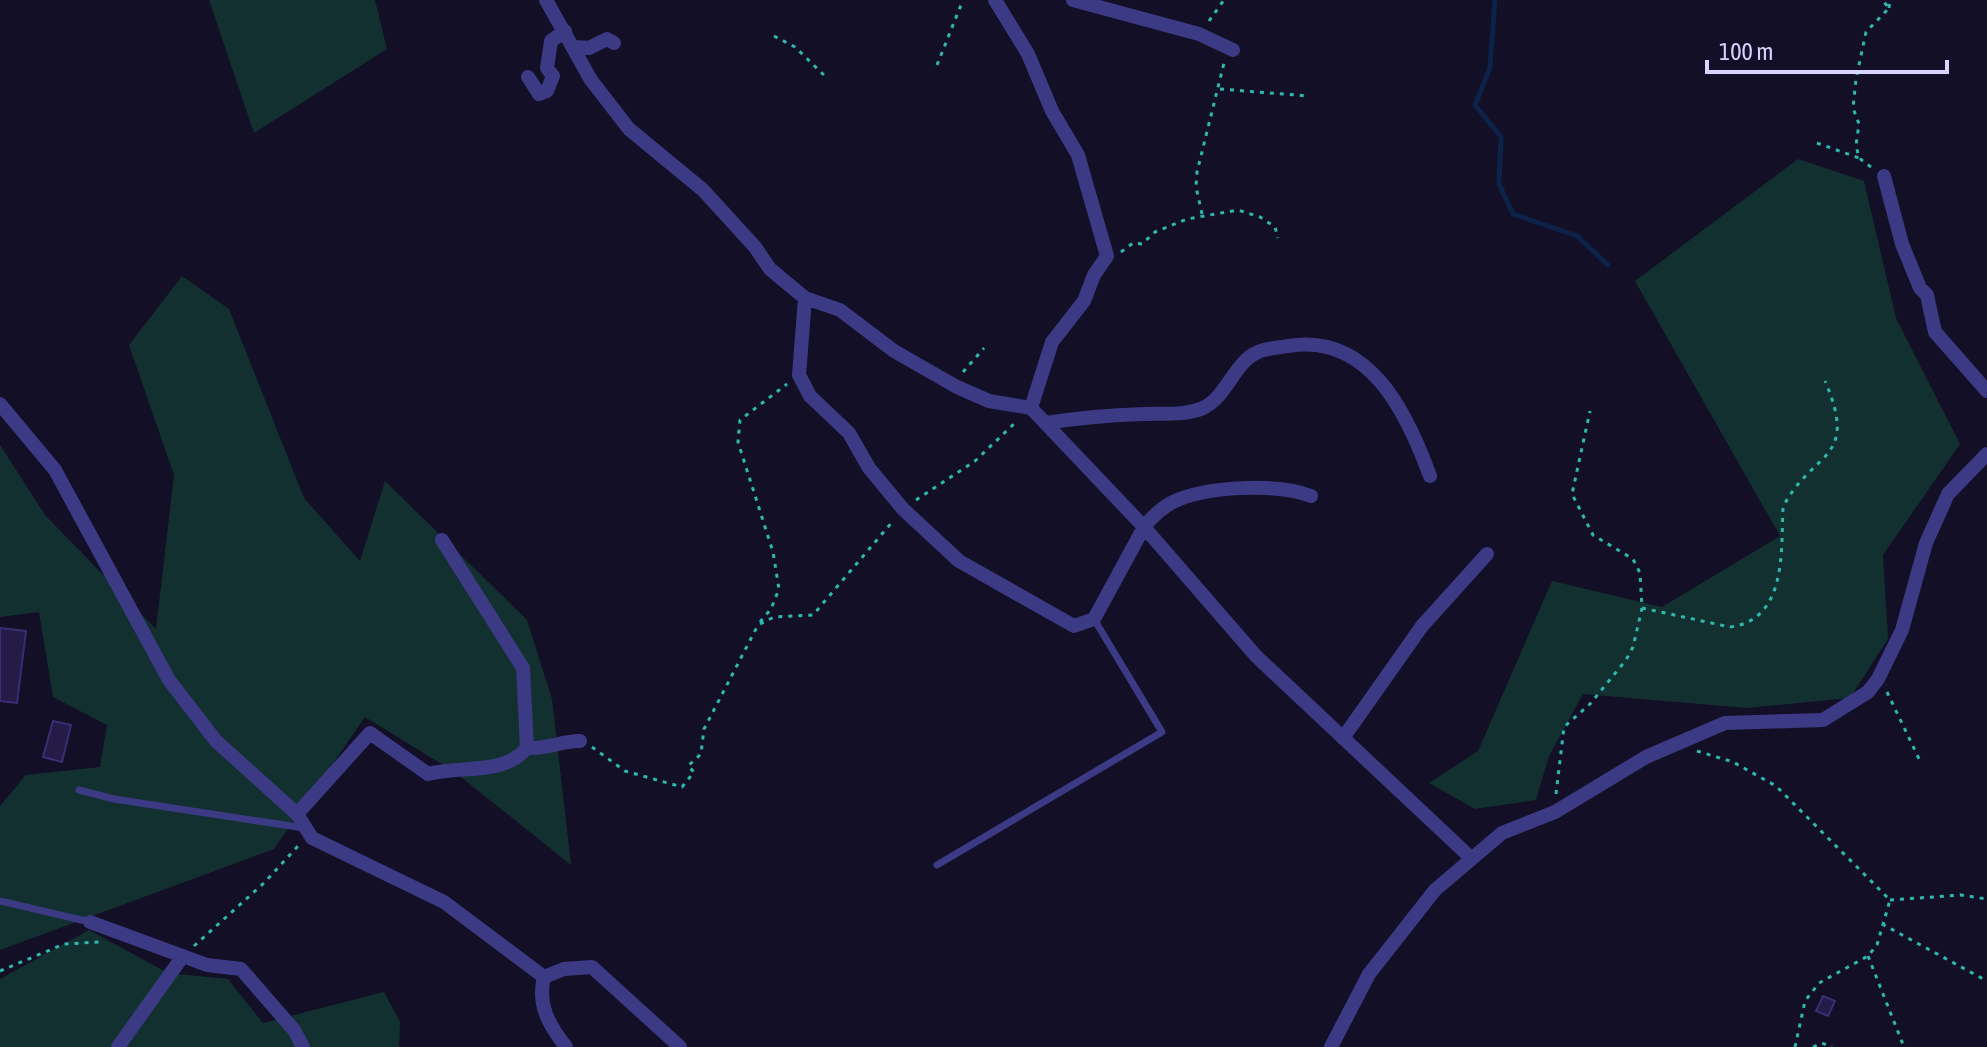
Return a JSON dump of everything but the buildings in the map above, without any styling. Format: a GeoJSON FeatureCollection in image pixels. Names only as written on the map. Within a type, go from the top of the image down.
{"type":"FeatureCollection","features":[{"type":"Feature","properties":{"kind":"street"},"geometry":{"type":"LineString","coordinates":[[546,0],[591,80],[629,129],[703,190],[755,247],[770,269],[805,298],[840,310],[894,351],[957,387],[989,401],[1031,408],[1144,527],[1256,656],[1470,857]]}},
{"type":"Feature","properties":{"kind":"street"},"geometry":{"type":"LineString","coordinates":[[995,0],[1028,54],[1052,111],[1078,155],[1106,252],[1084,301],[1052,342],[1031,408]]}},
{"type":"Feature","properties":{"kind":"street"},"geometry":{"type":"LineString","coordinates":[[1073,0],[1199,34],[1233,50]]}},
{"type":"Feature","properties":{"kind":"street"},"geometry":{"type":"LineString","coordinates":[[528,77],[539,94],[547,91],[553,76],[547,68],[551,41],[565,31]]}},
{"type":"Feature","properties":{"kind":"street"},"geometry":{"type":"LineString","coordinates":[[573,47],[589,48],[607,39],[614,43]]}},
{"type":"Feature","properties":{"kind":"street"},"geometry":{"type":"LineString","coordinates":[[1884,176],[1902,244],[1920,288],[1927,295],[1935,332],[1987,391]]}},
{"type":"Feature","properties":{"kind":"street"},"geometry":{"type":"LineString","coordinates":[[805,298],[799,375],[810,396],[849,433],[869,468],[903,509],[959,561],[1012,594],[1074,626],[1094,619],[1144,527],[1174,501],[1205,493],[1271,488],[1311,496]]}},
{"type":"Feature","properties":{"kind":"street"},"geometry":{"type":"LineString","coordinates":[[1046,423],[1190,412],[1215,399],[1249,357],[1259,351],[1306,343],[1335,347],[1382,381],[1411,424],[1430,476]]}},
{"type":"Feature","properties":{"kind":"street"},"geometry":{"type":"LineString","coordinates":[[0,404],[55,470],[169,680],[216,741],[297,814],[308,833],[444,902],[544,977]]}},
{"type":"Feature","properties":{"kind":"street"},"geometry":{"type":"LineString","coordinates":[[1331,1047],[1369,974],[1435,890],[1470,857],[1502,833],[1555,812],[1609,777],[1672,744],[1725,723],[1823,720],[1849,706],[1878,679],[1902,630],[1926,543],[1948,494],[1987,454]]}},
{"type":"Feature","properties":{"kind":"street"},"geometry":{"type":"LineString","coordinates":[[297,814],[370,733],[428,774],[454,767],[473,770],[501,765],[519,757],[527,748],[523,668],[442,540]]}},
{"type":"Feature","properties":{"kind":"street"},"geometry":{"type":"LineString","coordinates":[[1343,738],[1422,626],[1487,554]]}},
{"type":"Feature","properties":{"kind":"street"},"geometry":{"type":"LineString","coordinates":[[527,748],[551,749],[566,741],[580,741]]}},
{"type":"Feature","properties":{"kind":"street"},"geometry":{"type":"LineString","coordinates":[[90,922],[207,965],[241,969],[294,1030],[303,1047]]}},
{"type":"Feature","properties":{"kind":"street"},"geometry":{"type":"LineString","coordinates":[[118,1047],[183,956]]}},
{"type":"Feature","properties":{"kind":"street"},"geometry":{"type":"LineString","coordinates":[[544,977],[564,969],[592,967],[680,1047]]}},
{"type":"Feature","properties":{"kind":"street"},"geometry":{"type":"LineString","coordinates":[[544,977],[539,996],[551,1028],[566,1047]]}},
{"type":"Feature","properties":{"kind":"lane"},"geometry":{"type":"LineString","coordinates":[[937,865],[1162,732],[1094,619]]}},
{"type":"Feature","properties":{"kind":"lane"},"geometry":{"type":"LineString","coordinates":[[79,790],[308,833]]}},
{"type":"Feature","properties":{"kind":"lane"},"geometry":{"type":"LineString","coordinates":[[0,901],[90,922]]}},
{"type":"Feature","properties":{"kind":"path"},"geometry":{"type":"LineString","coordinates":[[937,65],[963,0]]}},
{"type":"Feature","properties":{"kind":"path"},"geometry":{"type":"LineString","coordinates":[[1199,34],[1224,0]]}},
{"type":"Feature","properties":{"kind":"path"},"geometry":{"type":"LineString","coordinates":[[1882,0],[1889,8]]}},
{"type":"Feature","properties":{"kind":"path"},"geometry":{"type":"LineString","coordinates":[[1859,158],[1856,145],[1859,124],[1853,108],[1856,79],[1866,32],[1889,8],[1890,0]]}},
{"type":"Feature","properties":{"kind":"path"},"geometry":{"type":"LineString","coordinates":[[774,36],[795,47],[827,78]]}},
{"type":"Feature","properties":{"kind":"path"},"geometry":{"type":"LineString","coordinates":[[1202,215],[1196,187],[1197,172],[1208,118],[1220,89],[1225,61],[1233,50]]}},
{"type":"Feature","properties":{"kind":"path"},"geometry":{"type":"LineString","coordinates":[[1220,89],[1308,96]]}},
{"type":"Feature","properties":{"kind":"path"},"geometry":{"type":"LineString","coordinates":[[1817,143],[1859,158],[1884,176]]}},
{"type":"Feature","properties":{"kind":"path"},"geometry":{"type":"LineString","coordinates":[[1106,252],[1119,253],[1133,243],[1142,244],[1155,232],[1202,215],[1245,212],[1275,227],[1278,238]]}},
{"type":"Feature","properties":{"kind":"path"},"geometry":{"type":"LineString","coordinates":[[957,387],[967,365],[984,348]]}},
{"type":"Feature","properties":{"kind":"path"},"geometry":{"type":"LineString","coordinates":[[580,741],[625,771],[682,787],[694,772],[688,766],[701,754],[704,729],[779,589],[773,552],[738,442],[740,420],[799,375]]}},
{"type":"Feature","properties":{"kind":"path"},"geometry":{"type":"LineString","coordinates":[[1642,608],[1730,627],[1744,625],[1765,610],[1775,594],[1783,507],[1789,495],[1832,452],[1838,439],[1836,413],[1825,381]]}},
{"type":"Feature","properties":{"kind":"path"},"geometry":{"type":"LineString","coordinates":[[758,625],[774,617],[813,615],[903,509],[975,461],[1031,408]]}},
{"type":"Feature","properties":{"kind":"path"},"geometry":{"type":"LineString","coordinates":[[1555,812],[1564,727],[1590,704],[1626,660],[1633,647],[1642,608],[1640,573],[1633,559],[1593,535],[1572,494],[1590,411]]}},
{"type":"Feature","properties":{"kind":"path"},"geometry":{"type":"LineString","coordinates":[[1878,679],[1900,713],[1921,763]]}},
{"type":"Feature","properties":{"kind":"path"},"geometry":{"type":"LineString","coordinates":[[1672,744],[1733,762],[1776,786],[1890,900],[1961,895],[1987,899]]}},
{"type":"Feature","properties":{"kind":"path"},"geometry":{"type":"LineString","coordinates":[[183,956],[264,883],[308,833]]}},
{"type":"Feature","properties":{"kind":"path"},"geometry":{"type":"LineString","coordinates":[[1795,1047],[1805,1001],[1819,983],[1868,956],[1877,945],[1890,900]]}},
{"type":"Feature","properties":{"kind":"path"},"geometry":{"type":"LineString","coordinates":[[1882,924],[1987,981]]}},
{"type":"Feature","properties":{"kind":"path"},"geometry":{"type":"LineString","coordinates":[[0,971],[64,944],[107,942]]}},
{"type":"Feature","properties":{"kind":"path"},"geometry":{"type":"LineString","coordinates":[[1868,956],[1904,1047]]}},
{"type":"Feature","properties":{"kind":"path"},"geometry":{"type":"LineString","coordinates":[[1813,1047],[1822,1043],[1832,1047]]}},
{"type":"Feature","properties":{"kind":"green space"},"geometry":{"type":"Polygon","coordinates":[[[209,0],[375,0],[387,49],[254,133],[209,0]]]}},
{"type":"Feature","properties":{"kind":"green space"},"geometry":{"type":"Polygon","coordinates":[[[1798,159],[1864,181],[1896,318],[1960,444],[1883,555],[1888,639],[1850,698],[1747,708],[1583,694],[1549,756],[1536,800],[1475,809],[1429,783],[1478,751],[1552,581],[1662,607],[1780,536],[1635,281],[1798,159]]]}},
{"type":"Feature","properties":{"kind":"green space"},"geometry":{"type":"Polygon","coordinates":[[[182,276],[229,309],[304,498],[360,561],[385,481],[527,620],[552,699],[571,865],[456,773],[365,717],[274,849],[0,950],[0,806],[26,775],[100,767],[107,725],[53,697],[39,612],[0,617],[0,445],[45,515],[156,629],[174,475],[129,345],[182,276]]]}},
{"type":"Feature","properties":{"kind":"green space"},"geometry":{"type":"Polygon","coordinates":[[[89,930],[168,973],[228,979],[263,1023],[384,992],[400,1022],[399,1047],[0,1047],[0,979],[89,930]]]}},
{"type":"Feature","properties":{"kind":"waterway"},"geometry":{"type":"LineString","coordinates":[[1495,0],[1490,68],[1475,105],[1501,137],[1499,184],[1513,214],[1577,236],[1608,265]]}}]}
